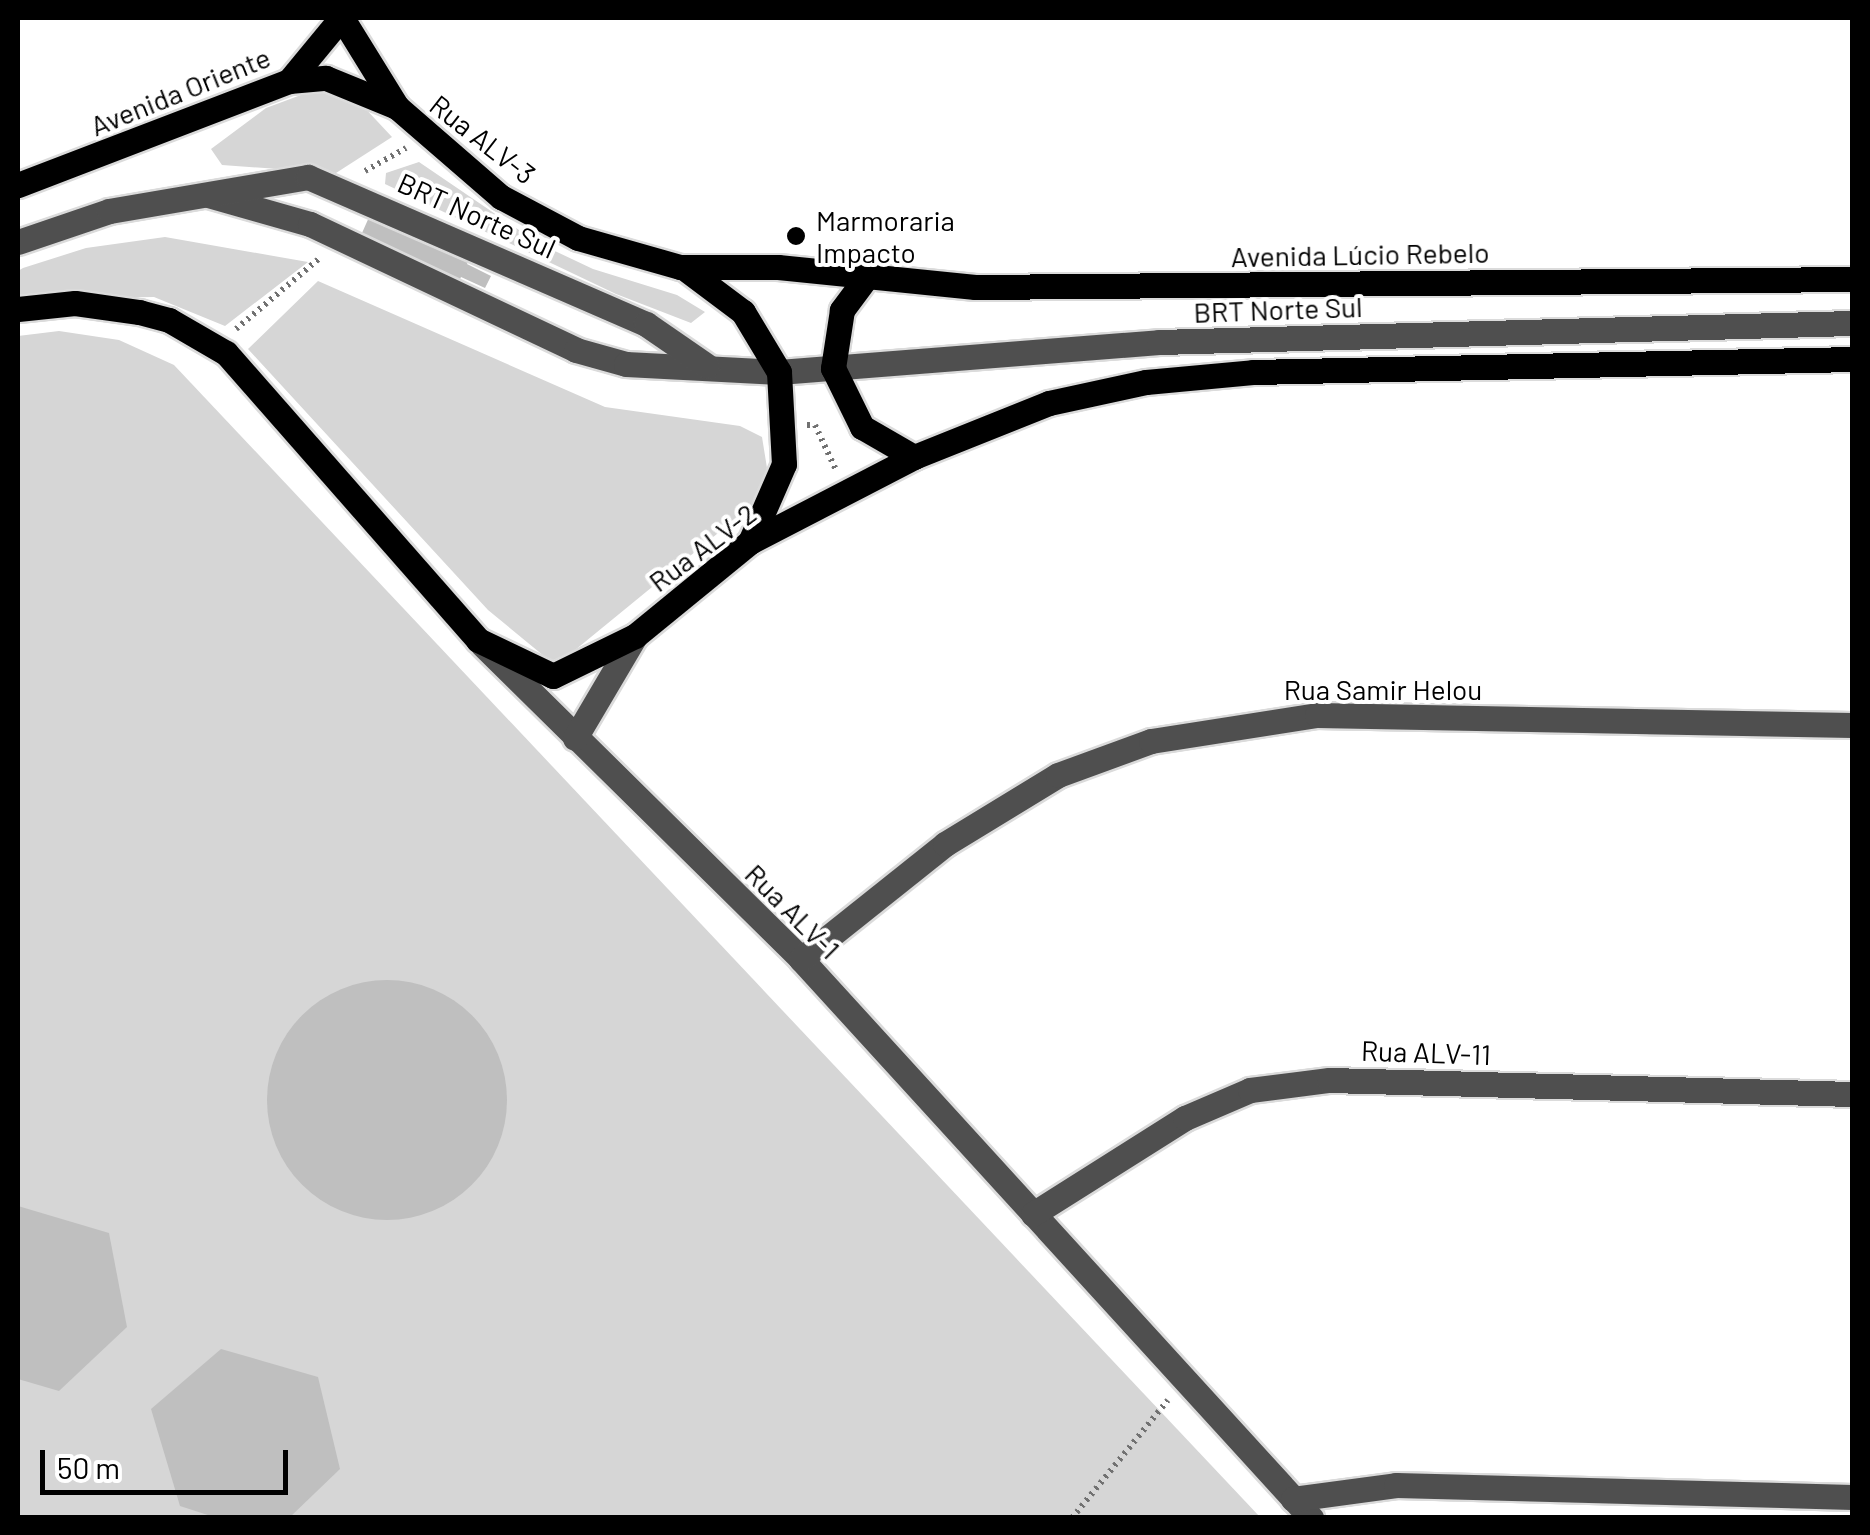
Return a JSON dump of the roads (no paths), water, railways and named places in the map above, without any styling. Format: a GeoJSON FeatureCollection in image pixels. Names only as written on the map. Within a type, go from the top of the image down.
{"type":"FeatureCollection","features":[{"type":"Feature","properties":{"kind":"main road","name":"Avenida Oriente"},"geometry":{"type":"LineString","coordinates":[[18,185],[288,82],[342,18]]}},
{"type":"Feature","properties":{"kind":"main road","name":"Rua ALV-3"},"geometry":{"type":"LineString","coordinates":[[342,18],[396,106],[425,138],[500,197],[578,238],[680,267],[868,274]]}},
{"type":"Feature","properties":{"kind":"main road"},"geometry":{"type":"LineString","coordinates":[[288,82],[326,78],[396,106]]}},
{"type":"Feature","properties":{"kind":"main road"},"geometry":{"type":"LineString","coordinates":[[680,267],[705,278],[743,312],[779,372],[786,425],[777,492],[750,542]]}},
{"type":"Feature","properties":{"kind":"main road"},"geometry":{"type":"LineString","coordinates":[[868,274],[842,310],[833,368],[862,427],[914,457],[1049,404],[1146,382],[1254,372],[1852,360]]}},
{"type":"Feature","properties":{"kind":"main road","name":"Avenida Lúcio Rebelo"},"geometry":{"type":"LineString","coordinates":[[868,274],[975,287],[1852,279]]}},
{"type":"Feature","properties":{"kind":"main road","name":"Rua ALV-1"},"geometry":{"type":"LineString","coordinates":[[18,309],[75,303],[122,309],[169,320],[221,350],[478,640]]}},
{"type":"Feature","properties":{"kind":"main road","name":"Rua ALV-2"},"geometry":{"type":"LineString","coordinates":[[634,636],[750,542],[914,457]]}},
{"type":"Feature","properties":{"kind":"main road"},"geometry":{"type":"LineString","coordinates":[[478,640],[553,676],[634,636]]}},
{"type":"Feature","properties":{"kind":"street","name":"BRT Norte Sul"},"geometry":{"type":"LineString","coordinates":[[18,242],[110,211],[308,178],[349,192],[646,324],[707,366]]}},
{"type":"Feature","properties":{"kind":"street","name":"BRT Norte Sul"},"geometry":{"type":"LineString","coordinates":[[208,195],[331,234],[576,350],[626,364],[779,372],[1159,342],[1852,323]]}},
{"type":"Feature","properties":{"kind":"street","name":"Rua ALV-2"},"geometry":{"type":"LineString","coordinates":[[574,738],[634,636]]}},
{"type":"Feature","properties":{"kind":"street","name":"Rua ALV-1"},"geometry":{"type":"LineString","coordinates":[[478,640],[801,959],[1302,1508]]}},
{"type":"Feature","properties":{"kind":"street","name":"Rua Samir Helou"},"geometry":{"type":"LineString","coordinates":[[801,959],[944,844],[1058,775],[1151,742],[1318,714],[1852,725]]}},
{"type":"Feature","properties":{"kind":"street","name":"Rua ALV-11"},"geometry":{"type":"LineString","coordinates":[[1033,1214],[1186,1118],[1250,1090],[1329,1080],[1852,1094]]}},
{"type":"Feature","properties":{"kind":"street"},"geometry":{"type":"LineString","coordinates":[[1302,1508],[1396,1485],[1852,1497]]}},
{"type":"Feature","properties":{"kind":"place","name":"Marmoraria Impacto"},"geometry":{"type":"Point","coordinates":[796,236]}}]}
